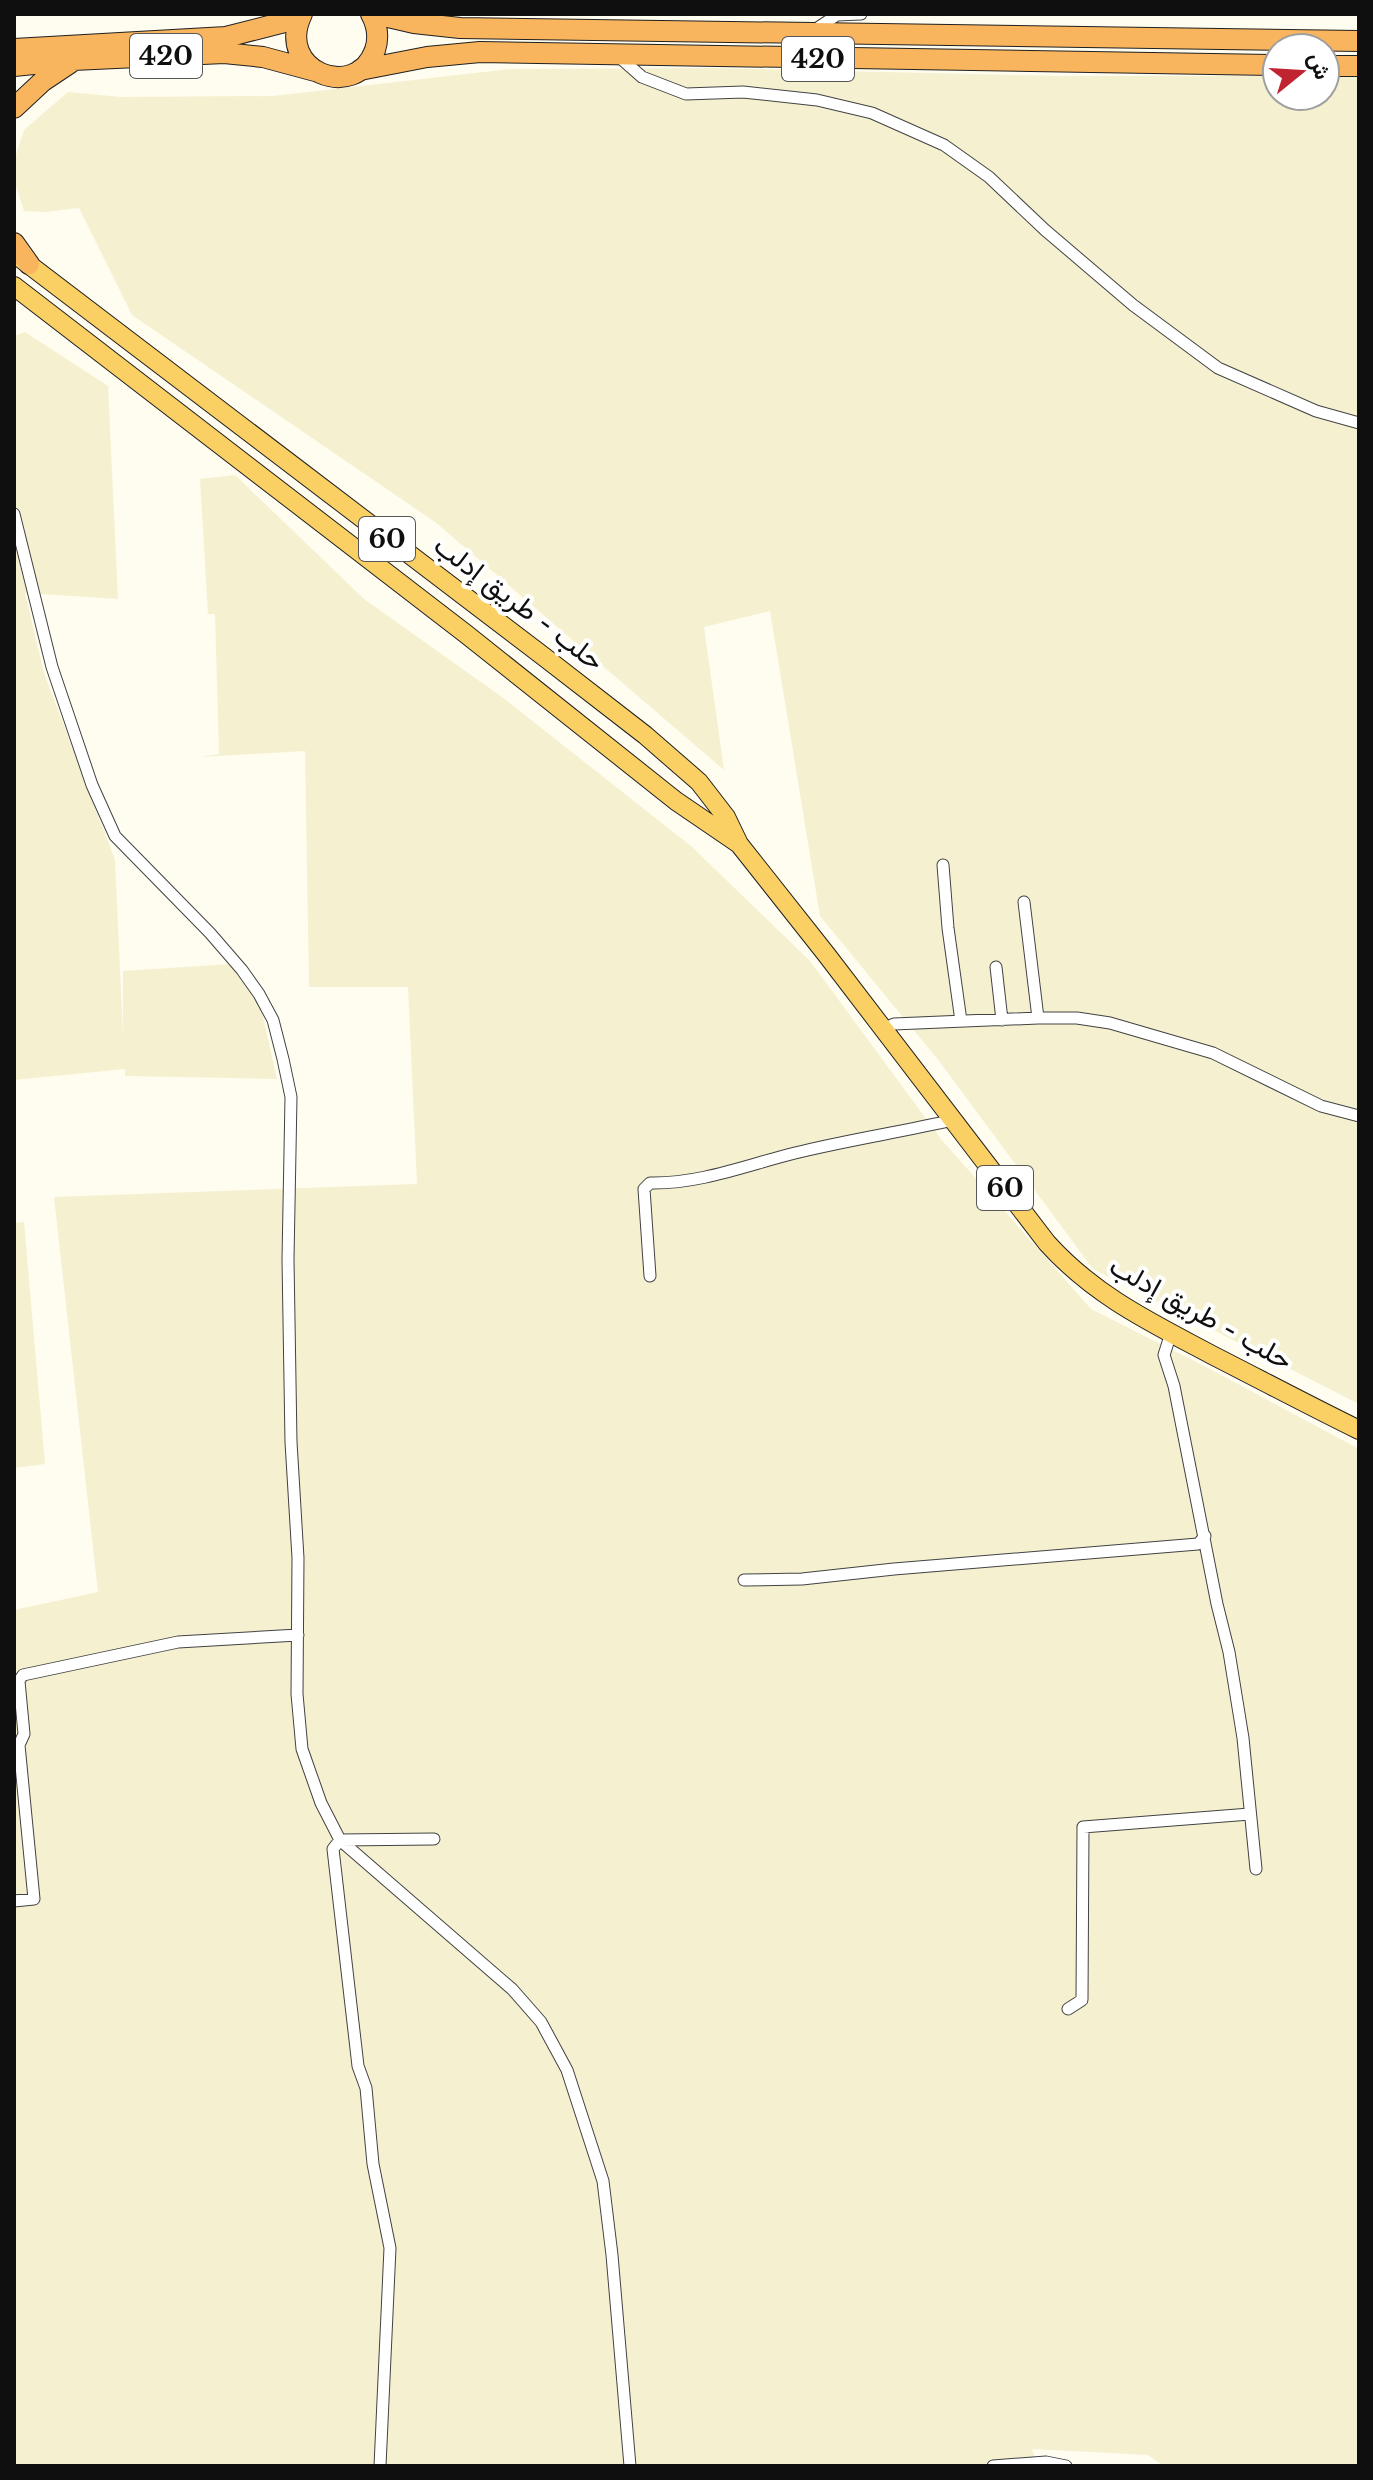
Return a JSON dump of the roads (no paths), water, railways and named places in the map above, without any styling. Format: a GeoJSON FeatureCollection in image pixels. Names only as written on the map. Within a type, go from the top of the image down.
{"type":"FeatureCollection","features":[{"type":"Feature","properties":{"kind":"highway","name":"420"},"geometry":{"type":"LineString","coordinates":[[373,14],[460,28],[1359,41]]}},
{"type":"Feature","properties":{"kind":"highway"},"geometry":{"type":"LineString","coordinates":[[301,15],[296,33],[297,47],[304,61],[315,71],[338,77],[360,70],[371,58],[377,43],[373,14]]}},
{"type":"Feature","properties":{"kind":"highway","name":"420"},"geometry":{"type":"LineString","coordinates":[[14,49],[226,37],[301,15]]}},
{"type":"Feature","properties":{"kind":"highway","name":"420"},"geometry":{"type":"LineString","coordinates":[[360,70],[416,58],[480,52],[1261,65]]}},
{"type":"Feature","properties":{"kind":"highway","name":"420"},"geometry":{"type":"LineString","coordinates":[[14,66],[73,60],[236,53],[315,71]]}},
{"type":"Feature","properties":{"kind":"highway"},"geometry":{"type":"LineString","coordinates":[[14,108],[73,60]]}},
{"type":"Feature","properties":{"kind":"highway"},"geometry":{"type":"LineString","coordinates":[[14,243],[21,259]]}},
{"type":"Feature","properties":{"kind":"main road"},"geometry":{"type":"LineString","coordinates":[[14,286],[21,259]]}},
{"type":"Feature","properties":{"kind":"main road","name":"حلب - طريق إدلب"},"geometry":{"type":"LineString","coordinates":[[21,259],[645,735],[714,799],[739,844],[1069,1268],[1108,1297],[1171,1333],[1359,1430]]}},
{"type":"Feature","properties":{"kind":"main road","name":"حلب - طريق إدلب"},"geometry":{"type":"LineString","coordinates":[[14,286],[453,624],[676,801],[739,844]]}},
{"type":"Feature","properties":{"kind":"street"},"geometry":{"type":"LineString","coordinates":[[809,33],[833,16],[861,14]]}},
{"type":"Feature","properties":{"kind":"street"},"geometry":{"type":"LineString","coordinates":[[617,55],[642,77],[686,94],[743,92],[817,100],[872,113],[944,145],[989,177],[1045,230],[1133,305],[1218,368],[1316,411],[1359,423]]}},
{"type":"Feature","properties":{"kind":"street"},"geometry":{"type":"LineString","coordinates":[[14,514],[52,667],[92,785],[115,836],[242,970],[273,1020],[283,1059],[291,1097],[289,1290],[297,1694],[302,1749],[321,1803],[340,1840],[512,1989],[541,2022],[567,2070],[603,2181],[630,2466]]}},
{"type":"Feature","properties":{"kind":"street"},"geometry":{"type":"LineString","coordinates":[[943,865],[961,1021]]}},
{"type":"Feature","properties":{"kind":"street"},"geometry":{"type":"LineString","coordinates":[[1024,902],[1038,1018]]}},
{"type":"Feature","properties":{"kind":"street"},"geometry":{"type":"LineString","coordinates":[[996,967],[1002,1020]]}},
{"type":"Feature","properties":{"kind":"street"},"geometry":{"type":"LineString","coordinates":[[883,1029],[894,1024],[1038,1018],[1077,1018],[1135,1028],[1213,1053],[1321,1106],[1359,1116]]}},
{"type":"Feature","properties":{"kind":"street"},"geometry":{"type":"LineString","coordinates":[[650,1276],[644,1189],[650,1183],[708,1177],[797,1152],[953,1120]]}},
{"type":"Feature","properties":{"kind":"street"},"geometry":{"type":"LineString","coordinates":[[1171,1333],[1164,1355],[1174,1386],[1236,1695],[1256,1869]]}},
{"type":"Feature","properties":{"kind":"street"},"geometry":{"type":"LineString","coordinates":[[744,1580],[802,1579],[1198,1544],[1205,1536]]}},
{"type":"Feature","properties":{"kind":"street"},"geometry":{"type":"LineString","coordinates":[[14,1901],[34,1899],[19,1745],[24,1734],[19,1681],[23,1675],[178,1642],[298,1635]]}},
{"type":"Feature","properties":{"kind":"street"},"geometry":{"type":"LineString","coordinates":[[1068,2009],[1082,2000],[1083,1827],[1250,1814]]}},
{"type":"Feature","properties":{"kind":"street"},"geometry":{"type":"LineString","coordinates":[[340,1840],[434,1839]]}},
{"type":"Feature","properties":{"kind":"street"},"geometry":{"type":"LineString","coordinates":[[340,1840],[333,1849],[358,2066],[366,2088],[373,2164],[390,2248],[380,2466]]}},
{"type":"Feature","properties":{"kind":"street"},"geometry":{"type":"LineString","coordinates":[[993,2466],[1046,2462],[1066,2466]]}}]}
